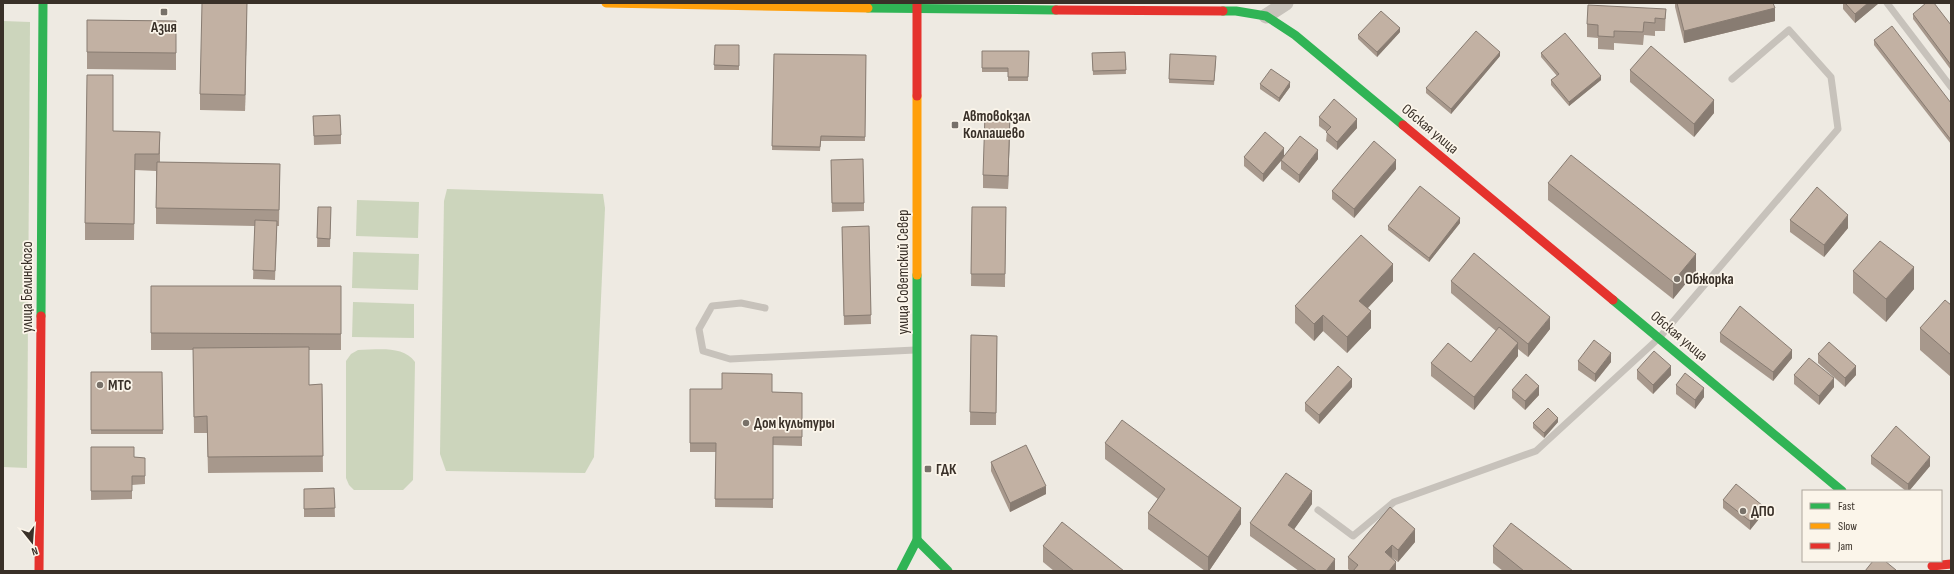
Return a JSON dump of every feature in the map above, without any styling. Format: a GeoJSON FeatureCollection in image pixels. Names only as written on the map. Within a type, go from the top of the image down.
{"type":"FeatureCollection","features":[{"type":"Feature","properties":{"kind":"street","name":"улица Белинского"},"geometry":{"type":"LineString","coordinates":[[39,571],[42,3]]}},
{"type":"Feature","properties":{"kind":"street","name":"Обская улица"},"geometry":{"type":"LineString","coordinates":[[606,3],[1236,11],[1266,16],[1295,35],[1841,490]]}},
{"type":"Feature","properties":{"kind":"street"},"geometry":{"type":"LineString","coordinates":[[1266,16],[1286,3]]}},
{"type":"Feature","properties":{"kind":"street","name":"улица Советский Север"},"geometry":{"type":"LineString","coordinates":[[917,6],[917,540]]}},
{"type":"Feature","properties":{"kind":"street"},"geometry":{"type":"LineString","coordinates":[[901,571],[917,540],[948,571]]}},
{"type":"Feature","properties":{"kind":"street"},"geometry":{"type":"LineString","coordinates":[[1932,566],[1951,564]]}},
{"type":"Feature","properties":{"kind":"lane"},"geometry":{"type":"LineString","coordinates":[[1888,3],[1951,87]]}},
{"type":"Feature","properties":{"kind":"lane"},"geometry":{"type":"LineString","coordinates":[[1318,510],[1353,536],[1394,502],[1536,451],[1659,338],[1838,129],[1831,77],[1789,30],[1732,79]]}},
{"type":"Feature","properties":{"kind":"lane"},"geometry":{"type":"LineString","coordinates":[[765,308],[741,303],[712,306],[699,329],[703,351],[730,358],[917,350]]}},
{"type":"Feature","properties":{"kind":"green space"},"geometry":{"type":"Polygon","coordinates":[[[3,21],[30,22],[27,468],[3,467],[3,21]]]}},
{"type":"Feature","properties":{"kind":"green space"},"geometry":{"type":"Polygon","coordinates":[[[447,189],[603,194],[605,208],[594,457],[585,473],[446,471],[440,454],[444,201],[447,189]]]}},
{"type":"Feature","properties":{"kind":"green space"},"geometry":{"type":"Polygon","coordinates":[[[357,200],[419,202],[418,238],[356,236],[357,200]]]}},
{"type":"Feature","properties":{"kind":"green space"},"geometry":{"type":"Polygon","coordinates":[[[353,252],[419,254],[418,290],[352,288],[353,252]]]}},
{"type":"Feature","properties":{"kind":"green space"},"geometry":{"type":"Polygon","coordinates":[[[353,302],[414,304],[414,338],[352,337],[353,302]]]}},
{"type":"Feature","properties":{"kind":"green space"},"geometry":{"type":"Polygon","coordinates":[[[381,349],[397,351],[404,353],[415,362],[413,480],[403,490],[354,490],[349,485],[346,478],[346,361],[351,354],[358,350],[381,349]]]}},
{"type":"Feature","properties":{"kind":"building"},"geometry":{"type":"Polygon","coordinates":[[[202,3],[247,3],[245,95],[200,94],[202,3]]]}},
{"type":"Feature","properties":{"kind":"building"},"geometry":{"type":"Polygon","coordinates":[[[1677,3],[1773,3],[1775,8],[1684,31],[1677,3]]]}},
{"type":"Feature","properties":{"kind":"building"},"geometry":{"type":"Polygon","coordinates":[[[1845,3],[1868,3],[1855,14],[1845,3]]]}},
{"type":"Feature","properties":{"kind":"building"},"geometry":{"type":"Polygon","coordinates":[[[1926,3],[1934,3],[1951,25],[1951,65],[1913,14],[1926,3]]]}},
{"type":"Feature","properties":{"kind":"building"},"geometry":{"type":"Polygon","coordinates":[[[1588,5],[1666,9],[1665,19],[1655,18],[1655,23],[1644,22],[1643,32],[1614,31],[1614,37],[1598,36],[1598,25],[1587,24],[1588,5]]]}},
{"type":"Feature","properties":{"kind":"building"},"geometry":{"type":"Polygon","coordinates":[[[1381,11],[1400,28],[1377,52],[1358,35],[1381,11]]]}},
{"type":"Feature","properties":{"kind":"building"},"geometry":{"type":"Polygon","coordinates":[[[87,20],[176,21],[176,53],[87,52],[87,20]]]}},
{"type":"Feature","properties":{"kind":"building"},"geometry":{"type":"Polygon","coordinates":[[[1892,26],[1951,103],[1951,140],[1874,40],[1892,26]]]}},
{"type":"Feature","properties":{"kind":"building"},"geometry":{"type":"Polygon","coordinates":[[[1476,31],[1500,52],[1451,109],[1426,88],[1476,31]]]}},
{"type":"Feature","properties":{"kind":"building"},"geometry":{"type":"Polygon","coordinates":[[[1565,33],[1601,76],[1569,102],[1551,80],[1559,74],[1541,53],[1565,33]]]}},
{"type":"Feature","properties":{"kind":"building"},"geometry":{"type":"Polygon","coordinates":[[[715,45],[739,45],[739,66],[714,65],[715,45]]]}},
{"type":"Feature","properties":{"kind":"building"},"geometry":{"type":"Polygon","coordinates":[[[1651,46],[1714,100],[1694,124],[1630,70],[1651,46]]]}},
{"type":"Feature","properties":{"kind":"building"},"geometry":{"type":"Polygon","coordinates":[[[982,51],[1029,51],[1028,77],[1008,77],[1008,68],[982,68],[982,51]]]}},
{"type":"Feature","properties":{"kind":"building"},"geometry":{"type":"Polygon","coordinates":[[[1125,52],[1126,70],[1093,71],[1092,53],[1125,52]]]}},
{"type":"Feature","properties":{"kind":"building"},"geometry":{"type":"Polygon","coordinates":[[[774,54],[866,55],[865,137],[821,136],[820,147],[772,146],[774,54]]]}},
{"type":"Feature","properties":{"kind":"building"},"geometry":{"type":"Polygon","coordinates":[[[1170,54],[1216,56],[1214,81],[1169,79],[1170,54]]]}},
{"type":"Feature","properties":{"kind":"building"},"geometry":{"type":"Polygon","coordinates":[[[1271,69],[1290,82],[1279,98],[1260,84],[1271,69]]]}},
{"type":"Feature","properties":{"kind":"building"},"geometry":{"type":"Polygon","coordinates":[[[87,75],[113,75],[113,131],[160,132],[159,154],[135,154],[134,224],[85,223],[87,75]]]}},
{"type":"Feature","properties":{"kind":"building"},"geometry":{"type":"Polygon","coordinates":[[[1334,99],[1357,119],[1337,142],[1326,132],[1331,127],[1319,117],[1334,99]]]}},
{"type":"Feature","properties":{"kind":"building"},"geometry":{"type":"Polygon","coordinates":[[[985,114],[1010,115],[1008,176],[983,175],[985,114]]]}},
{"type":"Feature","properties":{"kind":"building"},"geometry":{"type":"Polygon","coordinates":[[[340,115],[341,135],[314,136],[313,116],[340,115]]]}},
{"type":"Feature","properties":{"kind":"building"},"geometry":{"type":"Polygon","coordinates":[[[1265,132],[1284,148],[1263,174],[1244,157],[1265,132]]]}},
{"type":"Feature","properties":{"kind":"building"},"geometry":{"type":"Polygon","coordinates":[[[1300,136],[1318,150],[1299,175],[1281,160],[1300,136]]]}},
{"type":"Feature","properties":{"kind":"building"},"geometry":{"type":"Polygon","coordinates":[[[1374,141],[1396,160],[1354,209],[1332,191],[1374,141]]]}},
{"type":"Feature","properties":{"kind":"building"},"geometry":{"type":"Polygon","coordinates":[[[1571,155],[1696,254],[1673,282],[1548,183],[1571,155]]]}},
{"type":"Feature","properties":{"kind":"building"},"geometry":{"type":"Polygon","coordinates":[[[863,159],[864,203],[832,203],[831,160],[863,159]]]}},
{"type":"Feature","properties":{"kind":"building"},"geometry":{"type":"Polygon","coordinates":[[[157,162],[280,164],[279,210],[156,208],[157,162]]]}},
{"type":"Feature","properties":{"kind":"building"},"geometry":{"type":"Polygon","coordinates":[[[1420,186],[1460,218],[1429,258],[1388,226],[1420,186]]]}},
{"type":"Feature","properties":{"kind":"building"},"geometry":{"type":"Polygon","coordinates":[[[1817,187],[1848,215],[1824,245],[1790,220],[1817,187]]]}},
{"type":"Feature","properties":{"kind":"building"},"geometry":{"type":"Polygon","coordinates":[[[318,207],[331,207],[330,239],[317,238],[318,207]]]}},
{"type":"Feature","properties":{"kind":"building"},"geometry":{"type":"Polygon","coordinates":[[[972,207],[1006,207],[1005,274],[971,274],[972,207]]]}},
{"type":"Feature","properties":{"kind":"building"},"geometry":{"type":"Polygon","coordinates":[[[255,220],[277,221],[275,271],[253,270],[255,220]]]}},
{"type":"Feature","properties":{"kind":"building"},"geometry":{"type":"Polygon","coordinates":[[[869,226],[871,315],[844,316],[842,227],[869,226]]]}},
{"type":"Feature","properties":{"kind":"building"},"geometry":{"type":"Polygon","coordinates":[[[1361,235],[1393,264],[1359,301],[1371,311],[1347,337],[1323,315],[1314,324],[1295,306],[1361,235]]]}},
{"type":"Feature","properties":{"kind":"building"},"geometry":{"type":"Polygon","coordinates":[[[1880,241],[1914,267],[1886,299],[1853,271],[1880,241]]]}},
{"type":"Feature","properties":{"kind":"building"},"geometry":{"type":"Polygon","coordinates":[[[1474,253],[1550,317],[1528,344],[1451,281],[1474,253]]]}},
{"type":"Feature","properties":{"kind":"building"},"geometry":{"type":"Polygon","coordinates":[[[151,286],[341,286],[341,334],[151,333],[151,286]]]}},
{"type":"Feature","properties":{"kind":"building"},"geometry":{"type":"Polygon","coordinates":[[[1945,300],[1951,305],[1951,355],[1920,328],[1945,300]]]}},
{"type":"Feature","properties":{"kind":"building"},"geometry":{"type":"Polygon","coordinates":[[[1740,306],[1792,350],[1773,372],[1720,333],[1740,306]]]}},
{"type":"Feature","properties":{"kind":"building"},"geometry":{"type":"Polygon","coordinates":[[[1499,327],[1518,343],[1474,397],[1431,363],[1448,343],[1471,362],[1499,327]]]}},
{"type":"Feature","properties":{"kind":"building"},"geometry":{"type":"Polygon","coordinates":[[[971,335],[997,336],[996,413],[970,412],[971,335]]]}},
{"type":"Feature","properties":{"kind":"building"},"geometry":{"type":"Polygon","coordinates":[[[1594,340],[1611,353],[1595,374],[1578,361],[1594,340]]]}},
{"type":"Feature","properties":{"kind":"building"},"geometry":{"type":"Polygon","coordinates":[[[1829,342],[1856,366],[1845,378],[1818,354],[1829,342]]]}},
{"type":"Feature","properties":{"kind":"building"},"geometry":{"type":"Polygon","coordinates":[[[309,347],[309,385],[322,384],[323,456],[208,457],[207,416],[194,417],[193,348],[309,347]]]}},
{"type":"Feature","properties":{"kind":"building"},"geometry":{"type":"Polygon","coordinates":[[[1654,351],[1671,366],[1653,385],[1637,370],[1654,351]]]}},
{"type":"Feature","properties":{"kind":"building"},"geometry":{"type":"Polygon","coordinates":[[[1809,358],[1834,378],[1819,396],[1794,375],[1809,358]]]}},
{"type":"Feature","properties":{"kind":"building"},"geometry":{"type":"Polygon","coordinates":[[[1338,366],[1352,379],[1319,415],[1305,403],[1338,366]]]}},
{"type":"Feature","properties":{"kind":"building"},"geometry":{"type":"Polygon","coordinates":[[[91,372],[162,372],[163,430],[91,430],[91,372]]]}},
{"type":"Feature","properties":{"kind":"building","name":"Дом культуры"},"geometry":{"type":"Polygon","coordinates":[[[722,373],[772,374],[772,392],[802,393],[802,437],[773,437],[773,499],[715,499],[716,443],[690,443],[690,389],[722,389],[722,373]]]}},
{"type":"Feature","properties":{"kind":"building"},"geometry":{"type":"Polygon","coordinates":[[[1685,373],[1704,388],[1695,400],[1676,385],[1685,373]]]}},
{"type":"Feature","properties":{"kind":"building"},"geometry":{"type":"Polygon","coordinates":[[[1526,374],[1539,386],[1525,401],[1512,390],[1526,374]]]}},
{"type":"Feature","properties":{"kind":"building"},"geometry":{"type":"Polygon","coordinates":[[[1548,408],[1558,418],[1544,433],[1533,423],[1548,408]]]}},
{"type":"Feature","properties":{"kind":"building"},"geometry":{"type":"Polygon","coordinates":[[[1122,420],[1241,508],[1208,557],[1148,513],[1165,489],[1105,443],[1122,420]]]}},
{"type":"Feature","properties":{"kind":"building"},"geometry":{"type":"Polygon","coordinates":[[[1896,426],[1930,457],[1908,484],[1871,456],[1896,426]]]}},
{"type":"Feature","properties":{"kind":"building"},"geometry":{"type":"Polygon","coordinates":[[[1026,445],[1046,486],[1010,503],[991,462],[1026,445]]]}},
{"type":"Feature","properties":{"kind":"building"},"geometry":{"type":"Polygon","coordinates":[[[91,447],[134,447],[134,457],[145,458],[145,476],[132,476],[132,491],[91,491],[91,447]]]}},
{"type":"Feature","properties":{"kind":"building"},"geometry":{"type":"Polygon","coordinates":[[[1286,473],[1312,491],[1288,525],[1335,559],[1326,571],[1317,571],[1250,523],[1286,473]]]}},
{"type":"Feature","properties":{"kind":"building"},"geometry":{"type":"Polygon","coordinates":[[[1736,484],[1763,506],[1750,521],[1723,500],[1736,484]]]}},
{"type":"Feature","properties":{"kind":"building"},"geometry":{"type":"Polygon","coordinates":[[[334,488],[335,508],[304,509],[304,489],[334,488]]]}},
{"type":"Feature","properties":{"kind":"building"},"geometry":{"type":"Polygon","coordinates":[[[1390,507],[1415,529],[1398,550],[1392,545],[1385,552],[1396,562],[1389,571],[1353,571],[1358,565],[1348,557],[1390,507]]]}},
{"type":"Feature","properties":{"kind":"building"},"geometry":{"type":"Polygon","coordinates":[[[1062,522],[1124,571],[1074,571],[1043,546],[1062,522]]]}},
{"type":"Feature","properties":{"kind":"building"},"geometry":{"type":"Polygon","coordinates":[[[1511,523],[1573,571],[1524,571],[1493,546],[1511,523]]]}},
{"type":"Feature","properties":{"kind":"building"},"geometry":{"type":"Polygon","coordinates":[[[1872,562],[1886,562],[1896,570],[1895,571],[1865,571],[1872,562]]]}},
{"type":"Feature","properties":{"kind":"traffic: fast"},"geometry":{"type":"LineString","coordinates":[[41,316],[43,3]]}},
{"type":"Feature","properties":{"kind":"traffic: fast"},"geometry":{"type":"LineString","coordinates":[[868,8],[1056,10]]}},
{"type":"Feature","properties":{"kind":"traffic: fast"},"geometry":{"type":"LineString","coordinates":[[1223,11],[1236,11],[1266,16],[1295,35],[1403,125]]}},
{"type":"Feature","properties":{"kind":"traffic: fast"},"geometry":{"type":"LineString","coordinates":[[901,571],[917,540],[917,275]]}},
{"type":"Feature","properties":{"kind":"traffic: fast"},"geometry":{"type":"LineString","coordinates":[[1613,300],[1841,490]]}},
{"type":"Feature","properties":{"kind":"traffic: fast"},"geometry":{"type":"LineString","coordinates":[[917,540],[948,571]]}},
{"type":"Feature","properties":{"kind":"traffic: slow"},"geometry":{"type":"LineString","coordinates":[[606,3],[868,8]]}},
{"type":"Feature","properties":{"kind":"traffic: slow"},"geometry":{"type":"LineString","coordinates":[[917,96],[917,275]]}},
{"type":"Feature","properties":{"kind":"traffic: jam"},"geometry":{"type":"LineString","coordinates":[[917,3],[917,96]]}},
{"type":"Feature","properties":{"kind":"traffic: jam"},"geometry":{"type":"LineString","coordinates":[[1056,10],[1223,11]]}},
{"type":"Feature","properties":{"kind":"traffic: jam"},"geometry":{"type":"LineString","coordinates":[[1403,125],[1613,300]]}},
{"type":"Feature","properties":{"kind":"traffic: jam"},"geometry":{"type":"LineString","coordinates":[[39,571],[41,316]]}},
{"type":"Feature","properties":{"kind":"traffic: jam"},"geometry":{"type":"LineString","coordinates":[[1932,566],[1951,564]]}},
{"type":"Feature","properties":{"kind":"place","name":"Азия"},"geometry":{"type":"Point","coordinates":[164,12]}},
{"type":"Feature","properties":{"kind":"place","name":"Автовокзал Колпашево"},"geometry":{"type":"Point","coordinates":[955,125]}},
{"type":"Feature","properties":{"kind":"place","name":"Обжорка"},"geometry":{"type":"Point","coordinates":[1677,279]}},
{"type":"Feature","properties":{"kind":"place","name":"МТС"},"geometry":{"type":"Point","coordinates":[100,385]}},
{"type":"Feature","properties":{"kind":"place","name":"Дом культуры"},"geometry":{"type":"Point","coordinates":[746,423]}},
{"type":"Feature","properties":{"kind":"place","name":"ГДК"},"geometry":{"type":"Point","coordinates":[928,469]}},
{"type":"Feature","properties":{"kind":"place","name":"ДПО"},"geometry":{"type":"Point","coordinates":[1743,511]}}]}
